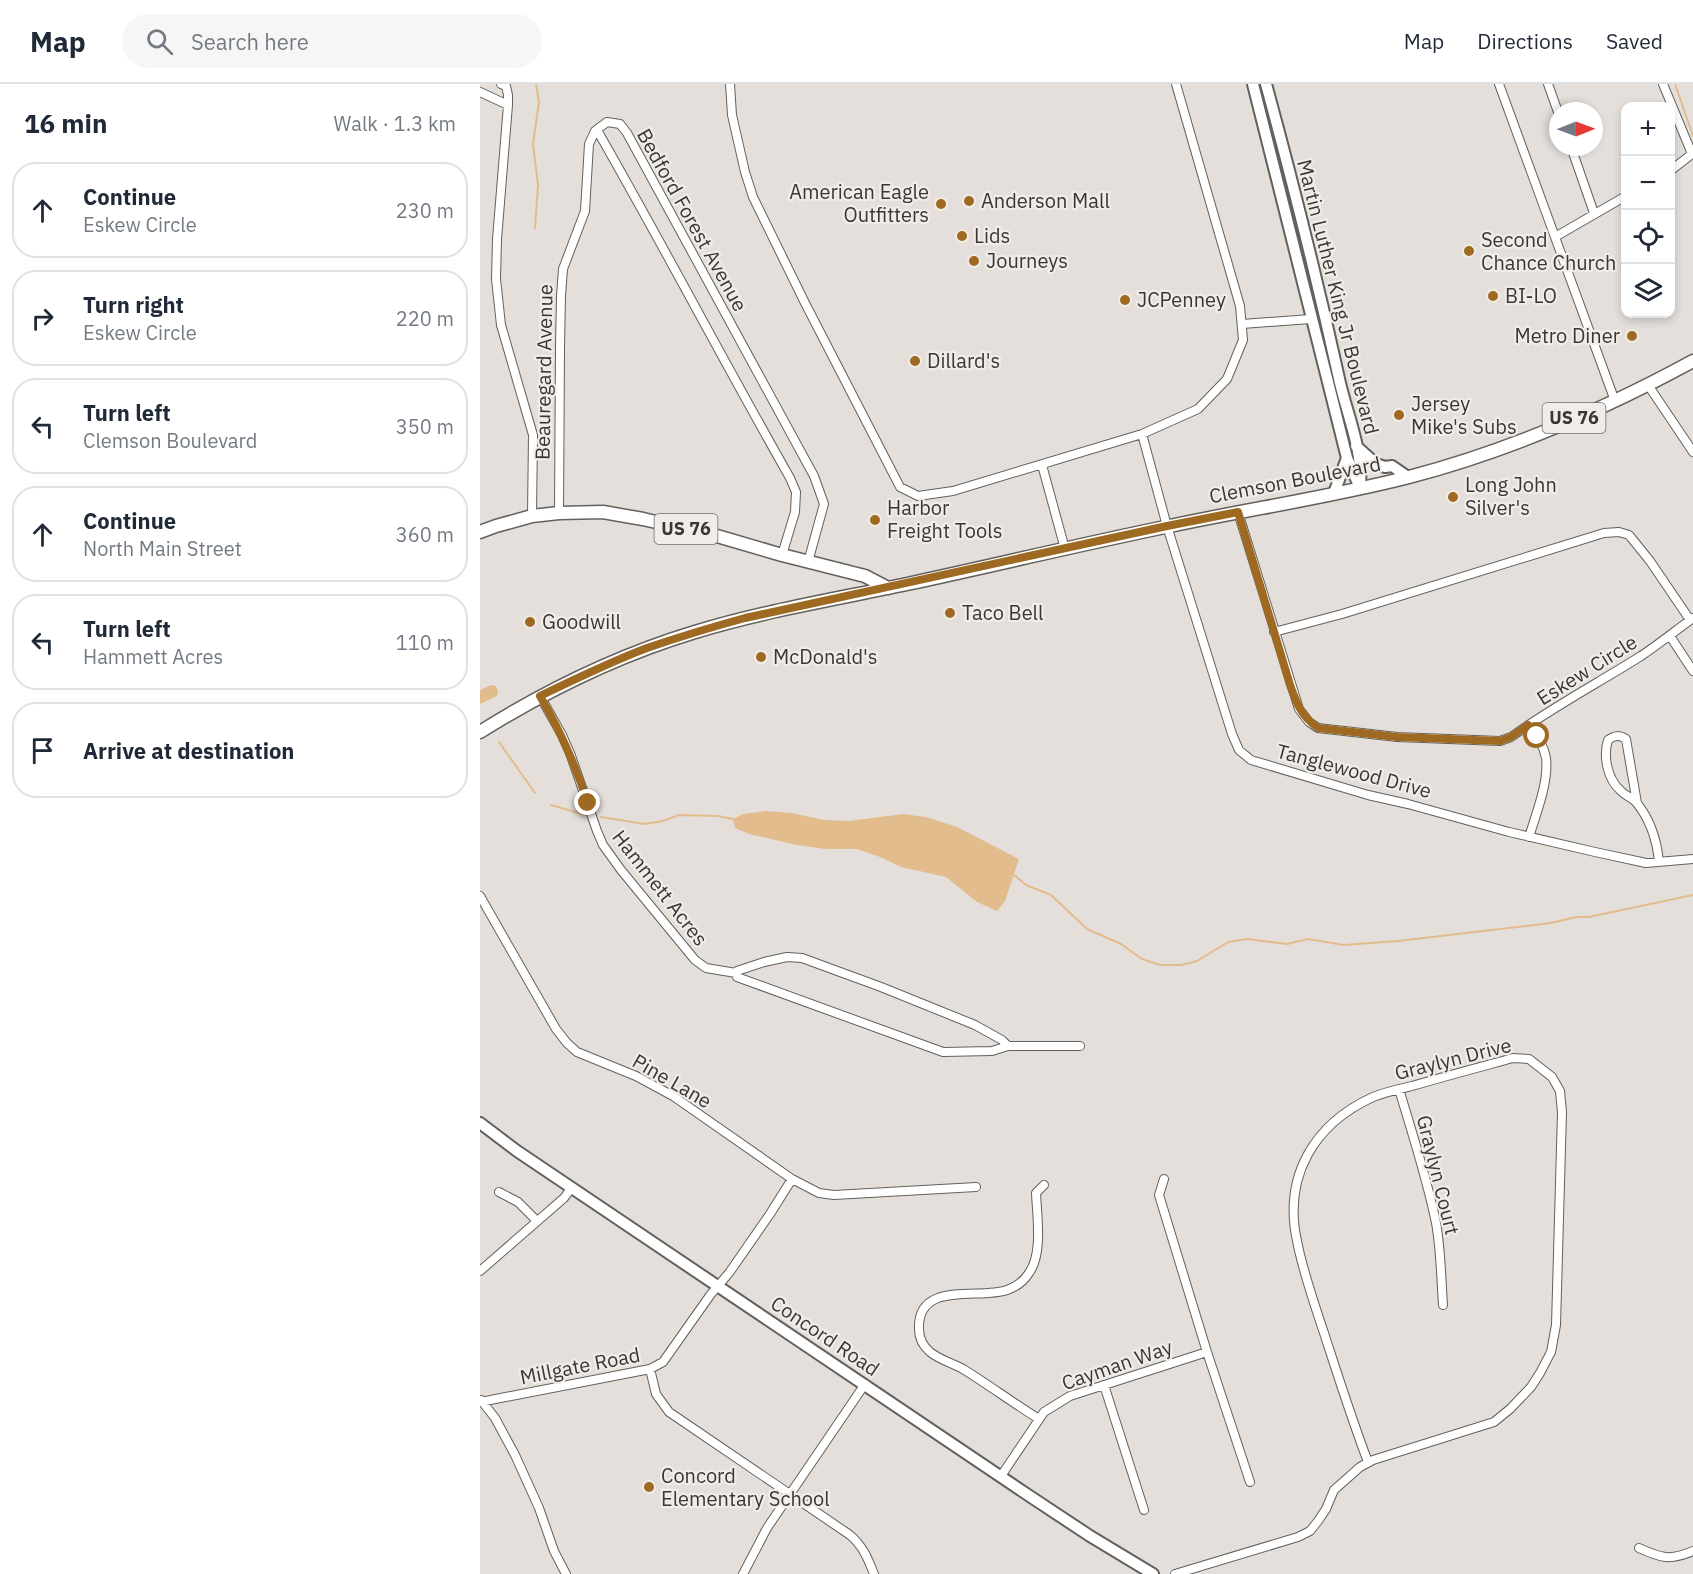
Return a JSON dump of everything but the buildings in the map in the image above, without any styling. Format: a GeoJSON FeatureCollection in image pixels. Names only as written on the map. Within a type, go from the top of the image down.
{"type":"FeatureCollection","features":[{"type":"Feature","properties":{"kind":"main road","name":"Clemson Boulevard"},"geometry":{"type":"LineString","coordinates":[[480,732],[540,696],[618,660],[692,633],[745,618],[1167,526],[1408,477],[1513,444],[1648,385],[1693,361]]}},
{"type":"Feature","properties":{"kind":"main road","name":"US 76"},"geometry":{"type":"LineString","coordinates":[[480,532],[532,516],[603,512],[717,537],[865,576],[888,588]]}},
{"type":"Feature","properties":{"kind":"street"},"geometry":{"type":"LineString","coordinates":[[480,92],[508,105],[506,86],[501,84]]}},
{"type":"Feature","properties":{"kind":"street"},"geometry":{"type":"LineString","coordinates":[[730,84],[732,115],[753,197],[900,488],[918,496],[953,491],[1142,434],[1198,409],[1227,379],[1243,340],[1240,306],[1176,84]]}},
{"type":"Feature","properties":{"kind":"street","name":"Martin Luther King Jr Boulevard"},"geometry":{"type":"LineString","coordinates":[[1253,84],[1347,458],[1360,488]]}},
{"type":"Feature","properties":{"kind":"street","name":"Martin Luther King Jr Boulevard"},"geometry":{"type":"LineString","coordinates":[[1266,84],[1356,446],[1361,470],[1360,488]]}},
{"type":"Feature","properties":{"kind":"street"},"geometry":{"type":"LineString","coordinates":[[1499,84],[1615,400]]}},
{"type":"Feature","properties":{"kind":"street"},"geometry":{"type":"LineString","coordinates":[[1548,84],[1554,102]]}},
{"type":"Feature","properties":{"kind":"street"},"geometry":{"type":"LineString","coordinates":[[1663,84],[1693,154],[1675,168]]}},
{"type":"Feature","properties":{"kind":"street","name":"Beauregard Avenue"},"geometry":{"type":"LineString","coordinates":[[508,105],[496,279],[501,325],[533,435],[532,516]]}},
{"type":"Feature","properties":{"kind":"street","name":"Bedford Forest Avenue"},"geometry":{"type":"LineString","coordinates":[[782,555],[795,512],[796,492],[597,130],[607,122],[620,124],[627,133],[814,476],[824,504],[808,562]]}},
{"type":"Feature","properties":{"kind":"street","name":"Beauregard Avenue"},"geometry":{"type":"LineString","coordinates":[[559,513],[563,269],[585,210],[589,144],[597,130]]}},
{"type":"Feature","properties":{"kind":"street"},"geometry":{"type":"LineString","coordinates":[[1574,156],[1594,213]]}},
{"type":"Feature","properties":{"kind":"street"},"geometry":{"type":"LineString","coordinates":[[1555,237],[1621,199]]}},
{"type":"Feature","properties":{"kind":"street"},"geometry":{"type":"LineString","coordinates":[[1242,324],[1311,319]]}},
{"type":"Feature","properties":{"kind":"street"},"geometry":{"type":"LineString","coordinates":[[1648,385],[1693,452]]}},
{"type":"Feature","properties":{"kind":"street","name":"Tanglewood Drive"},"geometry":{"type":"LineString","coordinates":[[1142,434],[1167,526],[1210,666],[1239,750],[1251,760],[1368,795],[1529,837],[1646,863],[1693,859]]}},
{"type":"Feature","properties":{"kind":"street"},"geometry":{"type":"LineString","coordinates":[[1356,446],[1376,464],[1385,467],[1392,466],[1408,477]]}},
{"type":"Feature","properties":{"kind":"street","name":"Martin Luther King Jr Boulevard"},"geometry":{"type":"LineString","coordinates":[[1334,493],[1347,458]]}},
{"type":"Feature","properties":{"kind":"street"},"geometry":{"type":"LineString","coordinates":[[1042,465],[1065,549]]}},
{"type":"Feature","properties":{"kind":"street","name":"Eskew Circle"},"geometry":{"type":"LineString","coordinates":[[1238,512],[1274,632],[1299,709],[1309,722],[1318,728],[1397,737],[1500,741],[1511,737],[1641,656],[1692,619],[1629,535],[1619,532],[1604,533],[1342,614],[1274,632]]}},
{"type":"Feature","properties":{"kind":"street"},"geometry":{"type":"LineString","coordinates":[[1670,636],[1693,671]]}},
{"type":"Feature","properties":{"kind":"street","name":"Hammett Acres"},"geometry":{"type":"LineString","coordinates":[[540,696],[566,744],[580,777],[603,845],[695,960],[706,968],[736,973],[737,977],[943,1052],[992,1051],[1008,1046],[1080,1046]]}},
{"type":"Feature","properties":{"kind":"street"},"geometry":{"type":"LineString","coordinates":[[1528,725],[1537,736],[1546,756],[1546,773],[1529,837]]}},
{"type":"Feature","properties":{"kind":"street"},"geometry":{"type":"LineString","coordinates":[[1637,803],[1622,792],[1609,773],[1606,748],[1608,740],[1614,736],[1620,735],[1626,739],[1637,803],[1654,835],[1659,862]]}},
{"type":"Feature","properties":{"kind":"street","name":"Pine Lane"},"geometry":{"type":"LineString","coordinates":[[480,896],[556,1029],[577,1052],[636,1076],[673,1096],[792,1179],[819,1193],[834,1195],[976,1187]]}},
{"type":"Feature","properties":{"kind":"street"},"geometry":{"type":"LineString","coordinates":[[736,973],[764,962],[788,957],[802,958],[975,1025],[1002,1040],[1008,1046]]}},
{"type":"Feature","properties":{"kind":"street","name":"Graylyn Drive"},"geometry":{"type":"LineString","coordinates":[[1175,1574],[1298,1537],[1310,1531],[1326,1509],[1334,1490],[1360,1467],[1368,1462],[1494,1422],[1531,1387],[1551,1352],[1556,1325],[1562,1112],[1560,1091],[1552,1077],[1529,1059],[1513,1058],[1374,1096],[1336,1119],[1320,1135],[1308,1153],[1297,1178],[1294,1195],[1294,1224],[1297,1241],[1315,1306],[1368,1462]]}},
{"type":"Feature","properties":{"kind":"street","name":"Graylyn Court"},"geometry":{"type":"LineString","coordinates":[[1399,1089],[1418,1151],[1436,1223],[1441,1256],[1443,1305]]}},
{"type":"Feature","properties":{"kind":"street","name":"Concord Road"},"geometry":{"type":"LineString","coordinates":[[480,1122],[517,1151],[1090,1536],[1153,1574]]}},
{"type":"Feature","properties":{"kind":"street"},"geometry":{"type":"LineString","coordinates":[[719,1286],[765,1222],[792,1179]]}},
{"type":"Feature","properties":{"kind":"street"},"geometry":{"type":"LineString","coordinates":[[1164,1179],[1159,1195],[1250,1482]]}},
{"type":"Feature","properties":{"kind":"street"},"geometry":{"type":"LineString","coordinates":[[1039,1419],[962,1368],[933,1354],[921,1341],[918,1325],[923,1310],[934,1299],[950,1294],[998,1292],[1007,1290],[1023,1280],[1036,1257],[1036,1193],[1044,1185]]}},
{"type":"Feature","properties":{"kind":"street"},"geometry":{"type":"LineString","coordinates":[[480,1270],[564,1198],[572,1187]]}},
{"type":"Feature","properties":{"kind":"street"},"geometry":{"type":"LineString","coordinates":[[499,1192],[518,1202],[537,1221]]}},
{"type":"Feature","properties":{"kind":"street","name":"Millgate Road"},"geometry":{"type":"LineString","coordinates":[[481,1401],[650,1369],[663,1362],[719,1286]]}},
{"type":"Feature","properties":{"kind":"street","name":"Cayman Way"},"geometry":{"type":"LineString","coordinates":[[1001,1476],[1044,1412],[1070,1396],[1207,1352]]}},
{"type":"Feature","properties":{"kind":"street"},"geometry":{"type":"LineString","coordinates":[[650,1369],[656,1394],[669,1413],[850,1535],[859,1543],[868,1557],[874,1574]]}},
{"type":"Feature","properties":{"kind":"street"},"geometry":{"type":"LineString","coordinates":[[743,1574],[767,1528],[865,1384]]}},
{"type":"Feature","properties":{"kind":"street"},"geometry":{"type":"LineString","coordinates":[[1104,1384],[1144,1510]]}},
{"type":"Feature","properties":{"kind":"street"},"geometry":{"type":"LineString","coordinates":[[481,1401],[495,1418],[515,1455],[539,1508],[554,1551],[566,1574]]}},
{"type":"Feature","properties":{"kind":"street"},"geometry":{"type":"LineString","coordinates":[[1639,1548],[1656,1556],[1668,1558],[1693,1551]]}},
{"type":"Feature","properties":{"kind":"shaded area"},"geometry":{"type":"Polygon","coordinates":[[[491,685],[496,686],[497,696],[480,704],[480,690],[491,685]]]}},
{"type":"Feature","properties":{"kind":"shaded area"},"geometry":{"type":"Polygon","coordinates":[[[766,811],[792,813],[824,820],[849,821],[903,814],[926,817],[957,827],[1019,859],[1005,901],[997,911],[977,902],[946,877],[901,867],[857,849],[825,849],[797,845],[749,834],[735,828],[733,819],[743,814],[766,811]]]}},
{"type":"Feature","properties":{"kind":"waterway"},"geometry":{"type":"LineString","coordinates":[[535,228],[538,185],[533,144],[539,102],[536,84]]}},
{"type":"Feature","properties":{"kind":"waterway"},"geometry":{"type":"LineString","coordinates":[[1675,84],[1693,136]]}},
{"type":"Feature","properties":{"kind":"waterway"},"geometry":{"type":"LineString","coordinates":[[499,742],[535,793]]}},
{"type":"Feature","properties":{"kind":"waterway"},"geometry":{"type":"LineString","coordinates":[[551,805],[585,815]]}},
{"type":"Feature","properties":{"kind":"waterway"},"geometry":{"type":"LineString","coordinates":[[601,817],[645,824],[679,815],[718,816],[733,819]]}},
{"type":"Feature","properties":{"kind":"waterway"},"geometry":{"type":"LineString","coordinates":[[1014,875],[1026,885],[1051,895],[1087,929],[1121,944],[1142,959],[1160,965],[1181,965],[1197,961],[1228,942],[1247,939],[1287,944],[1308,939],[1344,945],[1398,941],[1551,923],[1693,895]]}},
{"type":"Feature","properties":{"kind":"place","name":"Anderson Mall"},"geometry":{"type":"Point","coordinates":[969,201]}},
{"type":"Feature","properties":{"kind":"place","name":"American Eagle Outfitters"},"geometry":{"type":"Point","coordinates":[941,204]}},
{"type":"Feature","properties":{"kind":"place","name":"Lids"},"geometry":{"type":"Point","coordinates":[962,236]}},
{"type":"Feature","properties":{"kind":"place","name":"Second Chance Church"},"geometry":{"type":"Point","coordinates":[1469,251]}},
{"type":"Feature","properties":{"kind":"place","name":"Journeys"},"geometry":{"type":"Point","coordinates":[974,261]}},
{"type":"Feature","properties":{"kind":"place","name":"BI-LO"},"geometry":{"type":"Point","coordinates":[1493,296]}},
{"type":"Feature","properties":{"kind":"place","name":"JCPenney"},"geometry":{"type":"Point","coordinates":[1125,300]}},
{"type":"Feature","properties":{"kind":"place","name":"Metro Diner"},"geometry":{"type":"Point","coordinates":[1632,336]}},
{"type":"Feature","properties":{"kind":"place","name":"Dillard's"},"geometry":{"type":"Point","coordinates":[915,361]}},
{"type":"Feature","properties":{"kind":"place","name":"Jersey Mike's Subs"},"geometry":{"type":"Point","coordinates":[1399,415]}},
{"type":"Feature","properties":{"kind":"place","name":"Long John Silver's"},"geometry":{"type":"Point","coordinates":[1453,497]}},
{"type":"Feature","properties":{"kind":"place","name":"Harbor Freight Tools"},"geometry":{"type":"Point","coordinates":[875,520]}},
{"type":"Feature","properties":{"kind":"place","name":"Taco Bell"},"geometry":{"type":"Point","coordinates":[950,613]}},
{"type":"Feature","properties":{"kind":"place","name":"Goodwill"},"geometry":{"type":"Point","coordinates":[530,622]}},
{"type":"Feature","properties":{"kind":"place","name":"McDonald's"},"geometry":{"type":"Point","coordinates":[761,657]}},
{"type":"Feature","properties":{"kind":"place","name":"Concord Elementary School"},"geometry":{"type":"Point","coordinates":[649,1487]}},
{"type":"Feature","properties":{"kind":"route"},"geometry":{"type":"LineString","coordinates":[[588,803],[580,777],[562,735],[540,696],[590,672],[645,649],[745,618],[1238,512],[1290,685],[1299,709],[1309,722],[1318,728],[1397,737],[1478,741],[1500,741],[1511,737],[1528,725],[1537,736]]}}]}
